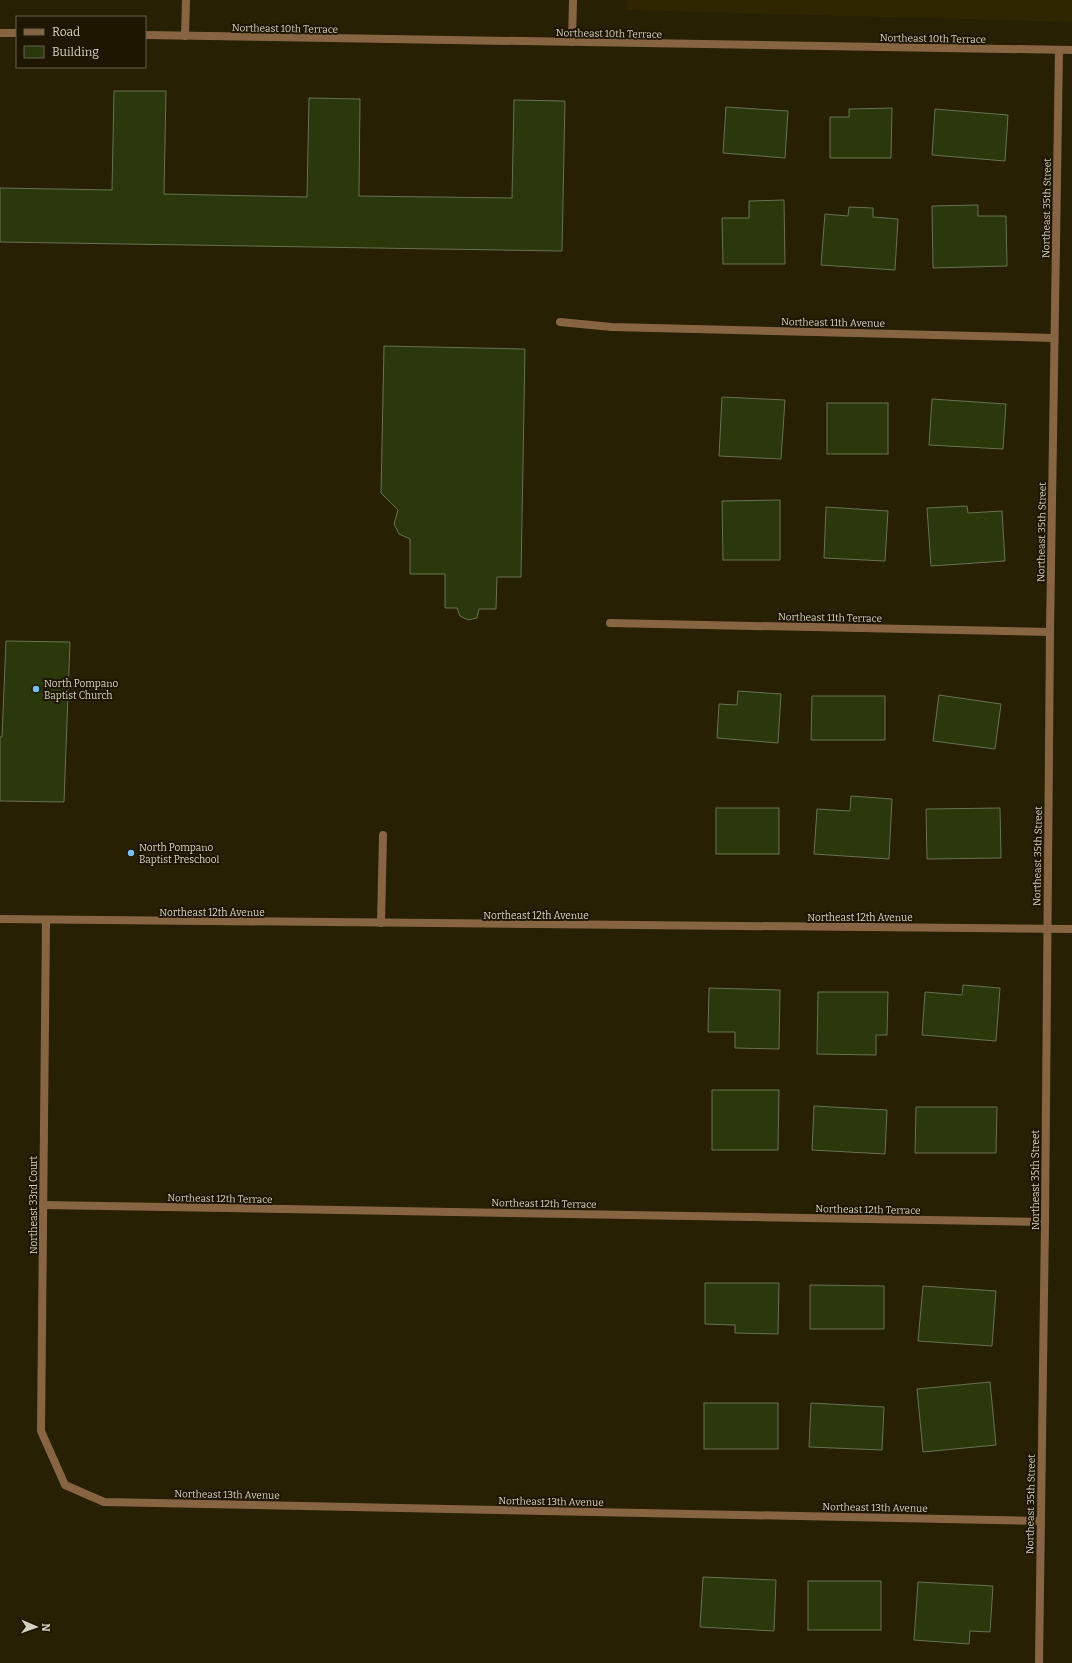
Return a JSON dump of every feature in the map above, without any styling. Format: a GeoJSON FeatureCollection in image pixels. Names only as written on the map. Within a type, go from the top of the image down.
{"type":"FeatureCollection","features":[{"type":"Feature","properties":{"kind":"street"},"geometry":{"type":"LineString","coordinates":[[185,36],[186,0]]}},
{"type":"Feature","properties":{"kind":"street"},"geometry":{"type":"LineString","coordinates":[[572,42],[573,0]]}},
{"type":"Feature","properties":{"kind":"street"},"geometry":{"type":"LineString","coordinates":[[0,33],[16,33]]}},
{"type":"Feature","properties":{"kind":"street","name":"Northeast 10th Terrace"},"geometry":{"type":"LineString","coordinates":[[146,35],[1072,50]]}},
{"type":"Feature","properties":{"kind":"street","name":"Northeast 35th Street"},"geometry":{"type":"LineString","coordinates":[[1039,1663],[1045,1222],[1046,929],[1059,50]]}},
{"type":"Feature","properties":{"kind":"street","name":"Northeast 11th Avenue"},"geometry":{"type":"LineString","coordinates":[[560,322],[612,327],[1054,338]]}},
{"type":"Feature","properties":{"kind":"street","name":"Northeast 11th Terrace"},"geometry":{"type":"LineString","coordinates":[[610,623],[1050,632]]}},
{"type":"Feature","properties":{"kind":"street"},"geometry":{"type":"LineString","coordinates":[[381,923],[383,835]]}},
{"type":"Feature","properties":{"kind":"street","name":"Northeast 12th Avenue"},"geometry":{"type":"LineString","coordinates":[[0,919],[46,921],[1072,929]]}},
{"type":"Feature","properties":{"kind":"street","name":"Northeast 33rd Court"},"geometry":{"type":"LineString","coordinates":[[46,921],[41,1430],[65,1484]]}},
{"type":"Feature","properties":{"kind":"street","name":"Northeast 12th Terrace"},"geometry":{"type":"LineString","coordinates":[[43,1204],[1045,1222]]}},
{"type":"Feature","properties":{"kind":"street","name":"Northeast 13th Avenue"},"geometry":{"type":"LineString","coordinates":[[65,1484],[104,1502],[1040,1521]]}},
{"type":"Feature","properties":{"kind":"shaded area"},"geometry":{"type":"Polygon","coordinates":[[[627,0],[1072,0],[1072,22],[626,10],[627,0]]]}},
{"type":"Feature","properties":{"kind":"building"},"geometry":{"type":"Polygon","coordinates":[[[114,91],[166,91],[164,194],[307,197],[309,98],[360,99],[359,196],[512,198],[514,100],[565,101],[562,251],[0,242],[0,188],[112,190],[114,91]]]}},
{"type":"Feature","properties":{"kind":"building"},"geometry":{"type":"Polygon","coordinates":[[[726,107],[788,111],[785,158],[723,153],[726,107]]]}},
{"type":"Feature","properties":{"kind":"building"},"geometry":{"type":"Polygon","coordinates":[[[892,108],[891,158],[830,158],[830,117],[849,117],[849,109],[892,108]]]}},
{"type":"Feature","properties":{"kind":"building"},"geometry":{"type":"Polygon","coordinates":[[[935,109],[1008,115],[1005,161],[932,155],[935,109]]]}},
{"type":"Feature","properties":{"kind":"building"},"geometry":{"type":"Polygon","coordinates":[[[784,200],[785,264],[723,264],[722,218],[749,218],[749,201],[784,200]]]}},
{"type":"Feature","properties":{"kind":"building"},"geometry":{"type":"Polygon","coordinates":[[[978,205],[978,216],[1006,216],[1007,266],[933,268],[932,206],[978,205]]]}},
{"type":"Feature","properties":{"kind":"building"},"geometry":{"type":"Polygon","coordinates":[[[849,207],[873,208],[873,217],[898,219],[895,270],[821,265],[825,214],[848,216],[849,207]]]}},
{"type":"Feature","properties":{"kind":"building"},"geometry":{"type":"Polygon","coordinates":[[[384,346],[525,349],[521,577],[497,577],[496,609],[479,609],[477,618],[468,620],[460,616],[457,608],[445,608],[445,574],[410,574],[410,539],[399,534],[394,524],[398,510],[381,493],[384,346]]]}},
{"type":"Feature","properties":{"kind":"building"},"geometry":{"type":"Polygon","coordinates":[[[722,397],[785,400],[781,459],[719,456],[722,397]]]}},
{"type":"Feature","properties":{"kind":"building"},"geometry":{"type":"Polygon","coordinates":[[[932,399],[1006,404],[1003,449],[929,445],[932,399]]]}},
{"type":"Feature","properties":{"kind":"building"},"geometry":{"type":"Polygon","coordinates":[[[827,403],[888,403],[888,454],[827,454],[827,403]]]}},
{"type":"Feature","properties":{"kind":"building"},"geometry":{"type":"Polygon","coordinates":[[[780,500],[780,560],[723,560],[722,501],[780,500]]]}},
{"type":"Feature","properties":{"kind":"building"},"geometry":{"type":"Polygon","coordinates":[[[967,506],[968,513],[1002,511],[1005,561],[931,566],[927,508],[967,506]]]}},
{"type":"Feature","properties":{"kind":"building"},"geometry":{"type":"Polygon","coordinates":[[[826,507],[888,511],[885,561],[824,558],[826,507]]]}},
{"type":"Feature","properties":{"kind":"building","name":"North Pompano Baptist Church"},"geometry":{"type":"Polygon","coordinates":[[[6,641],[70,642],[64,802],[0,801],[0,737],[2,737],[6,641]]]}},
{"type":"Feature","properties":{"kind":"building"},"geometry":{"type":"Polygon","coordinates":[[[738,691],[781,694],[778,743],[717,738],[719,704],[737,705],[738,691]]]}},
{"type":"Feature","properties":{"kind":"building"},"geometry":{"type":"Polygon","coordinates":[[[939,695],[1001,704],[995,749],[933,741],[939,695]]]}},
{"type":"Feature","properties":{"kind":"building"},"geometry":{"type":"Polygon","coordinates":[[[812,696],[885,696],[885,740],[811,740],[812,696]]]}},
{"type":"Feature","properties":{"kind":"building"},"geometry":{"type":"Polygon","coordinates":[[[851,796],[892,799],[889,859],[814,854],[817,809],[850,811],[851,796]]]}},
{"type":"Feature","properties":{"kind":"building"},"geometry":{"type":"Polygon","coordinates":[[[716,808],[779,808],[779,854],[716,854],[716,808]]]}},
{"type":"Feature","properties":{"kind":"building"},"geometry":{"type":"Polygon","coordinates":[[[1000,808],[1001,858],[927,859],[926,809],[1000,808]]]}},
{"type":"Feature","properties":{"kind":"building"},"geometry":{"type":"Polygon","coordinates":[[[963,985],[1000,988],[996,1041],[922,1035],[925,992],[962,995],[963,985]]]}},
{"type":"Feature","properties":{"kind":"building"},"geometry":{"type":"Polygon","coordinates":[[[709,988],[780,990],[779,1049],[735,1048],[735,1032],[708,1032],[709,988]]]}},
{"type":"Feature","properties":{"kind":"building"},"geometry":{"type":"Polygon","coordinates":[[[818,992],[888,992],[887,1035],[876,1035],[876,1055],[817,1054],[818,992]]]}},
{"type":"Feature","properties":{"kind":"building"},"geometry":{"type":"Polygon","coordinates":[[[712,1090],[779,1090],[778,1150],[712,1150],[712,1090]]]}},
{"type":"Feature","properties":{"kind":"building"},"geometry":{"type":"Polygon","coordinates":[[[814,1106],[887,1110],[885,1154],[812,1150],[814,1106]]]}},
{"type":"Feature","properties":{"kind":"building"},"geometry":{"type":"Polygon","coordinates":[[[916,1107],[997,1107],[996,1153],[915,1153],[916,1107]]]}},
{"type":"Feature","properties":{"kind":"building"},"geometry":{"type":"Polygon","coordinates":[[[705,1283],[779,1283],[778,1334],[735,1333],[735,1325],[705,1324],[705,1283]]]}},
{"type":"Feature","properties":{"kind":"building"},"geometry":{"type":"Polygon","coordinates":[[[810,1285],[884,1286],[884,1329],[810,1329],[810,1285]]]}},
{"type":"Feature","properties":{"kind":"building"},"geometry":{"type":"Polygon","coordinates":[[[923,1286],[996,1291],[992,1346],[918,1341],[923,1286]]]}},
{"type":"Feature","properties":{"kind":"building"},"geometry":{"type":"Polygon","coordinates":[[[990,1382],[996,1445],[923,1452],[917,1389],[990,1382]]]}},
{"type":"Feature","properties":{"kind":"building"},"geometry":{"type":"Polygon","coordinates":[[[704,1403],[778,1403],[778,1449],[704,1449],[704,1403]]]}},
{"type":"Feature","properties":{"kind":"building"},"geometry":{"type":"Polygon","coordinates":[[[811,1403],[884,1407],[882,1450],[809,1447],[811,1403]]]}},
{"type":"Feature","properties":{"kind":"building"},"geometry":{"type":"Polygon","coordinates":[[[703,1577],[776,1580],[774,1631],[700,1627],[703,1577]]]}},
{"type":"Feature","properties":{"kind":"building"},"geometry":{"type":"Polygon","coordinates":[[[808,1581],[881,1581],[881,1630],[808,1630],[808,1581]]]}},
{"type":"Feature","properties":{"kind":"building"},"geometry":{"type":"Polygon","coordinates":[[[918,1582],[993,1586],[990,1632],[970,1631],[969,1644],[914,1640],[918,1582]]]}},
{"type":"Feature","properties":{"kind":"place","name":"North Pompano Baptist Church"},"geometry":{"type":"Point","coordinates":[36,689]}},
{"type":"Feature","properties":{"kind":"place","name":"North Pompano Baptist Preschool"},"geometry":{"type":"Point","coordinates":[131,853]}}]}
